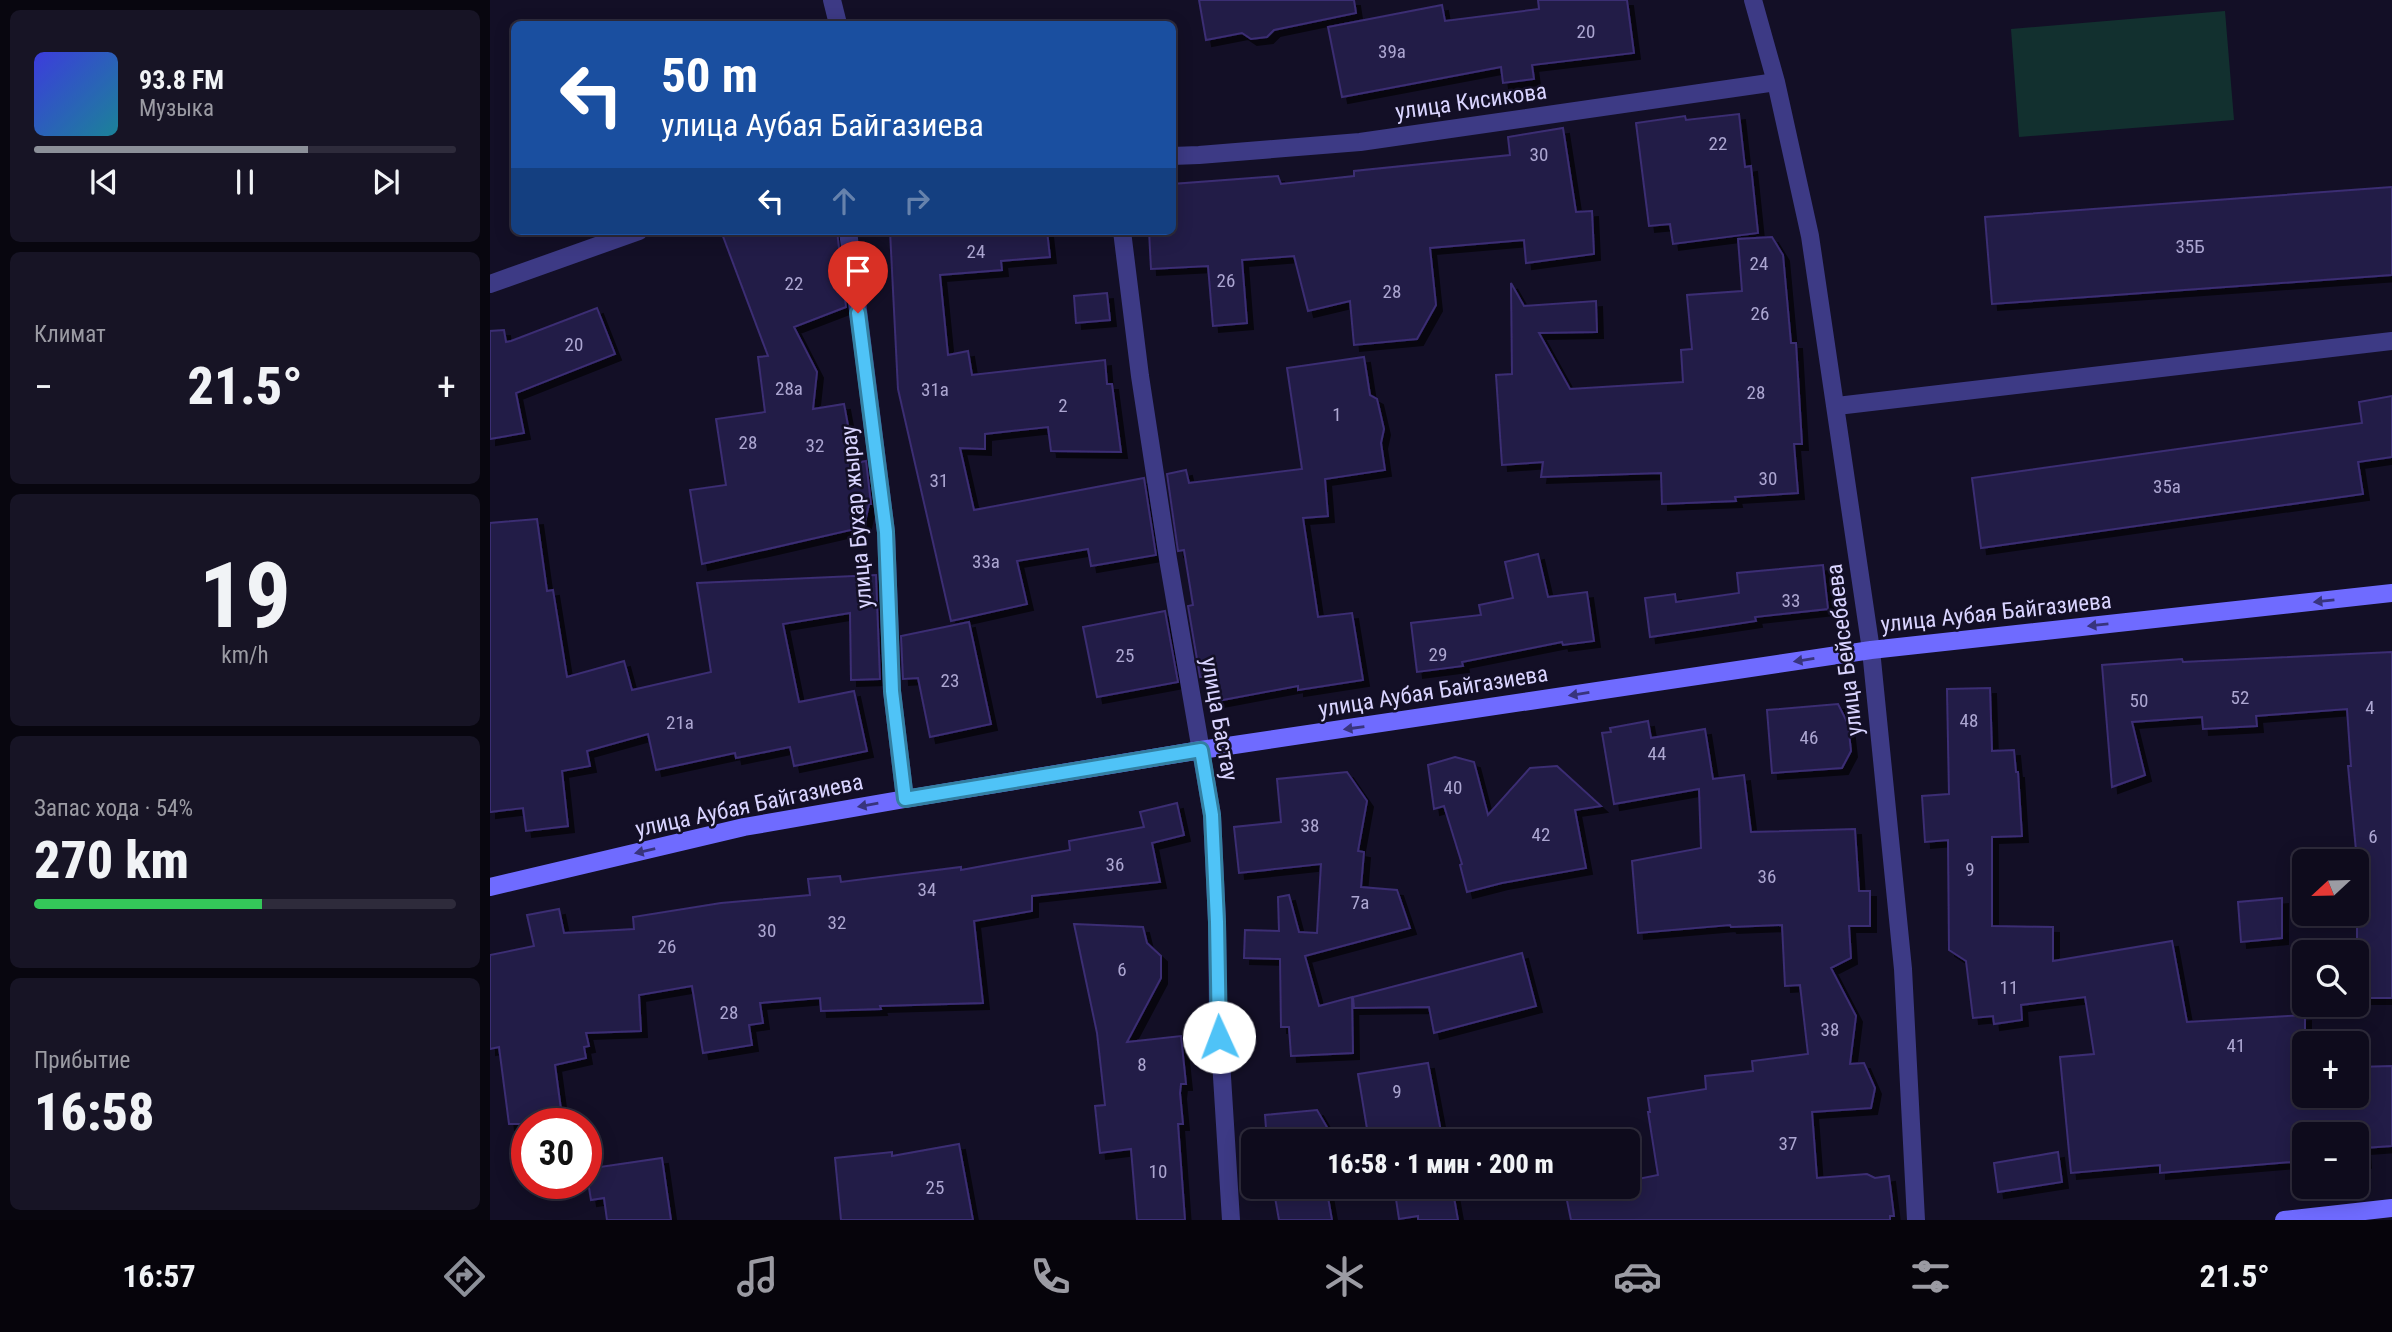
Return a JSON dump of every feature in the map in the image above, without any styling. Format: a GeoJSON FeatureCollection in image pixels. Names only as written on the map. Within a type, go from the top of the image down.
{"type":"FeatureCollection","features":[{"type":"Feature","properties":{"kind":"main road","name":"улица Аубая Байгазиева"},"geometry":{"type":"LineString","coordinates":[[490,887],[744,827],[1201,750],[1871,650],[2392,593]]}},
{"type":"Feature","properties":{"kind":"main road"},"geometry":{"type":"LineString","coordinates":[[2284,1220],[2392,1208]]}},
{"type":"Feature","properties":{"kind":"street"},"geometry":{"type":"LineString","coordinates":[[832,0],[837,21]]}},
{"type":"Feature","properties":{"kind":"street","name":"улица Бейсебаева"},"geometry":{"type":"LineString","coordinates":[[1753,0],[1776,82],[1810,236],[1871,650],[1903,969],[1916,1220]]}},
{"type":"Feature","properties":{"kind":"street","name":"улица Кисикова"},"geometry":{"type":"LineString","coordinates":[[1176,156],[1373,141],[1776,82]]}},
{"type":"Feature","properties":{"kind":"street"},"geometry":{"type":"LineString","coordinates":[[490,284],[628,235]]}},
{"type":"Feature","properties":{"kind":"street","name":"улица Бухар жырау"},"geometry":{"type":"LineString","coordinates":[[849,235],[886,532],[892,691],[905,799]]}},
{"type":"Feature","properties":{"kind":"street","name":"улица Бастау"},"geometry":{"type":"LineString","coordinates":[[1122,235],[1140,376],[1181,642],[1212,815],[1218,1013],[1231,1220]]}},
{"type":"Feature","properties":{"kind":"street"},"geometry":{"type":"LineString","coordinates":[[1837,406],[2392,341]]}},
{"type":"Feature","properties":{"kind":"green space"},"geometry":{"type":"Polygon","coordinates":[[[2225,11],[2234,120],[2019,137],[2011,29],[2225,11]]]}},
{"type":"Feature","properties":{"kind":"building"},"geometry":{"type":"Polygon","coordinates":[[[1199,0],[1354,0],[1356,13],[1274,30],[1267,37],[1251,39],[1242,33],[1206,40],[1199,0]]]}},
{"type":"Feature","properties":{"kind":"building"},"geometry":{"type":"Polygon","coordinates":[[[1538,0],[1627,0],[1634,53],[1532,65],[1534,79],[1503,83],[1501,67],[1342,97],[1328,27],[1442,5],[1445,21],[1539,9],[1538,0]]]}},
{"type":"Feature","properties":{"kind":"building"},"geometry":{"type":"Polygon","coordinates":[[[1739,114],[1745,167],[1751,166],[1758,233],[1673,244],[1670,224],[1649,226],[1636,123],[1685,116],[1686,120],[1739,114]]]}},
{"type":"Feature","properties":{"kind":"building"},"geometry":{"type":"Polygon","coordinates":[[[1563,128],[1576,212],[1592,211],[1594,254],[1526,263],[1524,240],[1430,248],[1436,305],[1417,339],[1354,345],[1350,301],[1308,311],[1294,256],[1242,260],[1247,323],[1213,326],[1208,266],[1151,269],[1149,235],[1176,235],[1176,184],[1278,176],[1281,184],[1354,176],[1354,171],[1510,155],[1508,137],[1563,128]]]}},
{"type":"Feature","properties":{"kind":"building"},"geometry":{"type":"Polygon","coordinates":[[[2392,187],[2392,275],[1992,304],[1985,217],[2392,187]]]}},
{"type":"Feature","properties":{"kind":"building"},"geometry":{"type":"Polygon","coordinates":[[[723,235],[837,235],[846,307],[794,327],[817,372],[813,409],[844,404],[855,463],[866,461],[871,504],[864,527],[702,564],[690,490],[726,485],[716,419],[765,412],[758,357],[768,356],[723,235]]]}},
{"type":"Feature","properties":{"kind":"building"},"geometry":{"type":"Polygon","coordinates":[[[890,235],[1047,235],[1050,257],[1001,261],[1002,270],[940,275],[948,355],[968,351],[972,375],[1105,360],[1107,384],[1112,384],[1121,452],[1051,451],[1048,427],[985,434],[985,449],[960,448],[974,510],[1144,478],[1156,555],[1091,566],[1088,549],[1017,561],[1027,604],[951,621],[898,389],[890,235]]]}},
{"type":"Feature","properties":{"kind":"building"},"geometry":{"type":"Polygon","coordinates":[[[1772,237],[1783,255],[1791,343],[1796,343],[1802,444],[1794,444],[1798,493],[1735,497],[1736,501],[1662,504],[1661,473],[1541,477],[1543,462],[1502,465],[1496,375],[1512,374],[1511,283],[1524,306],[1596,301],[1597,332],[1539,333],[1570,389],[1683,382],[1681,350],[1692,349],[1687,295],[1742,291],[1738,239],[1772,237]]]}},
{"type":"Feature","properties":{"kind":"building"},"geometry":{"type":"Polygon","coordinates":[[[1107,293],[1110,320],[1076,323],[1074,296],[1107,293]]]}},
{"type":"Feature","properties":{"kind":"building"},"geometry":{"type":"Polygon","coordinates":[[[597,308],[615,354],[516,393],[524,433],[490,439],[490,331],[504,330],[506,342],[511,341],[597,308]]]}},
{"type":"Feature","properties":{"kind":"building"},"geometry":{"type":"Polygon","coordinates":[[[1364,357],[1370,395],[1377,399],[1384,429],[1381,443],[1385,470],[1325,479],[1328,516],[1303,518],[1318,617],[1352,613],[1363,680],[1298,690],[1298,686],[1212,702],[1207,676],[1200,677],[1188,606],[1193,605],[1184,550],[1178,551],[1167,474],[1186,470],[1189,483],[1302,469],[1287,368],[1364,357]]]}},
{"type":"Feature","properties":{"kind":"building"},"geometry":{"type":"Polygon","coordinates":[[[2392,396],[2392,457],[2358,462],[2363,494],[1981,548],[1972,478],[2362,423],[2359,402],[2392,396]]]}},
{"type":"Feature","properties":{"kind":"building"},"geometry":{"type":"Polygon","coordinates":[[[537,519],[547,591],[553,590],[567,677],[624,661],[632,690],[711,672],[697,583],[876,575],[880,679],[851,680],[850,613],[783,624],[799,702],[854,691],[867,751],[794,766],[790,747],[736,758],[735,753],[656,770],[648,734],[587,751],[590,766],[562,771],[568,826],[526,831],[523,808],[490,812],[490,523],[537,519]]]}},
{"type":"Feature","properties":{"kind":"building"},"geometry":{"type":"Polygon","coordinates":[[[1538,554],[1548,597],[1587,592],[1594,641],[1563,645],[1562,642],[1462,662],[1463,666],[1417,672],[1411,623],[1481,615],[1479,605],[1513,598],[1505,562],[1538,554]]]}},
{"type":"Feature","properties":{"kind":"building"},"geometry":{"type":"Polygon","coordinates":[[[1823,565],[1828,609],[1755,617],[1756,621],[1650,637],[1645,598],[1675,594],[1676,602],[1739,593],[1737,573],[1823,565]]]}},
{"type":"Feature","properties":{"kind":"building"},"geometry":{"type":"Polygon","coordinates":[[[1165,611],[1178,682],[1097,697],[1083,627],[1165,611]]]}},
{"type":"Feature","properties":{"kind":"building"},"geometry":{"type":"Polygon","coordinates":[[[969,622],[991,724],[930,737],[918,678],[903,679],[901,636],[969,622]]]}},
{"type":"Feature","properties":{"kind":"building"},"geometry":{"type":"Polygon","coordinates":[[[2392,652],[2392,998],[2369,998],[2369,940],[2357,940],[2357,926],[2370,926],[2370,849],[2356,849],[2348,766],[2351,766],[2347,709],[2256,716],[2257,726],[2203,729],[2202,717],[2132,722],[2145,775],[2112,787],[2102,665],[2182,659],[2183,662],[2392,652]]]}},
{"type":"Feature","properties":{"kind":"building"},"geometry":{"type":"Polygon","coordinates":[[[1990,688],[1992,751],[2014,750],[2022,836],[1992,837],[1992,926],[2053,927],[2053,961],[2172,941],[2187,1022],[2305,1017],[2305,1031],[2292,1031],[2292,1108],[2369,1108],[2369,1067],[2392,1066],[2392,1146],[2369,1148],[2369,1122],[2292,1122],[2292,1162],[2160,1173],[2160,1165],[2071,1173],[2060,1057],[2094,1054],[2085,997],[2021,1005],[2022,1020],[1994,1024],[1993,1016],[1973,1018],[1966,961],[1949,950],[1948,840],[1925,842],[1922,796],[1949,794],[1947,689],[1990,688]]]}},
{"type":"Feature","properties":{"kind":"building"},"geometry":{"type":"Polygon","coordinates":[[[1838,704],[1848,724],[1851,751],[1842,768],[1772,773],[1767,710],[1838,704]]]}},
{"type":"Feature","properties":{"kind":"building"},"geometry":{"type":"Polygon","coordinates":[[[1648,721],[1651,738],[1705,729],[1713,779],[1744,775],[1751,832],[1855,829],[1859,891],[1870,891],[1870,926],[1849,926],[1851,958],[1831,968],[1856,1016],[1850,1064],[1864,1063],[1875,1088],[1871,1108],[1812,1112],[1817,1178],[1867,1174],[1875,1178],[1889,1176],[1894,1216],[1890,1216],[1890,1220],[1571,1220],[1567,1199],[1640,1199],[1640,1179],[1658,1175],[1648,1098],[1706,1089],[1705,1076],[1753,1071],[1752,1061],[1808,1054],[1800,985],[1785,986],[1782,925],[1730,925],[1638,933],[1632,861],[1701,848],[1699,789],[1614,804],[1602,733],[1611,732],[1610,728],[1648,721]]]}},
{"type":"Feature","properties":{"kind":"building"},"geometry":{"type":"Polygon","coordinates":[[[1455,757],[1474,762],[1488,815],[1530,768],[1557,766],[1601,806],[1575,810],[1586,868],[1467,892],[1460,865],[1462,864],[1444,806],[1434,809],[1428,765],[1455,757]]]}},
{"type":"Feature","properties":{"kind":"building"},"geometry":{"type":"Polygon","coordinates":[[[1347,772],[1367,801],[1358,851],[1364,852],[1361,887],[1397,890],[1410,928],[1305,956],[1319,1006],[1352,997],[1353,1053],[1291,1056],[1289,1027],[1281,1027],[1280,959],[1244,958],[1245,930],[1279,931],[1278,897],[1289,895],[1299,932],[1317,933],[1321,864],[1239,873],[1234,827],[1281,822],[1277,779],[1347,772]]]}},
{"type":"Feature","properties":{"kind":"building"},"geometry":{"type":"Polygon","coordinates":[[[1177,803],[1184,835],[1152,843],[1160,882],[1032,896],[1032,911],[974,921],[983,1003],[821,1011],[820,998],[760,1003],[763,1023],[749,1025],[752,1045],[703,1053],[692,986],[639,995],[641,1031],[586,1033],[589,1046],[584,1047],[586,1058],[555,1065],[561,1108],[511,1108],[509,1124],[499,1047],[490,1049],[490,955],[534,946],[527,915],[559,909],[564,933],[634,929],[633,917],[721,903],[810,895],[808,879],[840,876],[841,882],[961,867],[961,870],[1070,850],[1069,841],[1144,827],[1140,812],[1177,803]]]}},
{"type":"Feature","properties":{"kind":"building"},"geometry":{"type":"Polygon","coordinates":[[[2282,898],[2282,938],[2241,942],[2238,902],[2282,898]]]}},
{"type":"Feature","properties":{"kind":"building"},"geometry":{"type":"Polygon","coordinates":[[[1074,924],[1143,927],[1147,943],[1161,956],[1161,978],[1127,1042],[1181,1036],[1186,1084],[1181,1084],[1180,1093],[1183,1124],[1178,1124],[1185,1220],[1137,1220],[1131,1149],[1100,1153],[1095,1106],[1105,1105],[1097,1033],[1074,924]]]}},
{"type":"Feature","properties":{"kind":"building"},"geometry":{"type":"Polygon","coordinates":[[[1522,953],[1536,1006],[1434,1033],[1429,1007],[1354,1008],[1353,997],[1522,953]]]}},
{"type":"Feature","properties":{"kind":"building"},"geometry":{"type":"Polygon","coordinates":[[[1428,1063],[1440,1129],[1367,1129],[1358,1074],[1428,1063]]]}},
{"type":"Feature","properties":{"kind":"building"},"geometry":{"type":"Polygon","coordinates":[[[1317,1110],[1328,1129],[1266,1129],[1265,1115],[1317,1110]]]}},
{"type":"Feature","properties":{"kind":"building"},"geometry":{"type":"Polygon","coordinates":[[[959,1144],[973,1220],[841,1220],[835,1158],[892,1152],[892,1156],[959,1144]]]}},
{"type":"Feature","properties":{"kind":"building"},"geometry":{"type":"Polygon","coordinates":[[[2058,1152],[2062,1182],[1998,1192],[1994,1163],[2058,1152]]]}},
{"type":"Feature","properties":{"kind":"building"},"geometry":{"type":"Polygon","coordinates":[[[662,1158],[671,1220],[607,1220],[602,1198],[602,1167],[662,1158]]]}},
{"type":"Feature","properties":{"kind":"building"},"geometry":{"type":"Polygon","coordinates":[[[1275,1199],[1328,1199],[1332,1220],[1279,1220],[1275,1199]]]}},
{"type":"Feature","properties":{"kind":"building"},"geometry":{"type":"Polygon","coordinates":[[[1396,1199],[1454,1199],[1458,1220],[1418,1220],[1418,1216],[1399,1219],[1396,1199]]]}},
{"type":"Feature","properties":{"kind":"route"},"geometry":{"type":"LineString","coordinates":[[858,313],[886,532],[892,691],[905,799],[1201,750],[1212,815],[1219,1037]]}}]}
